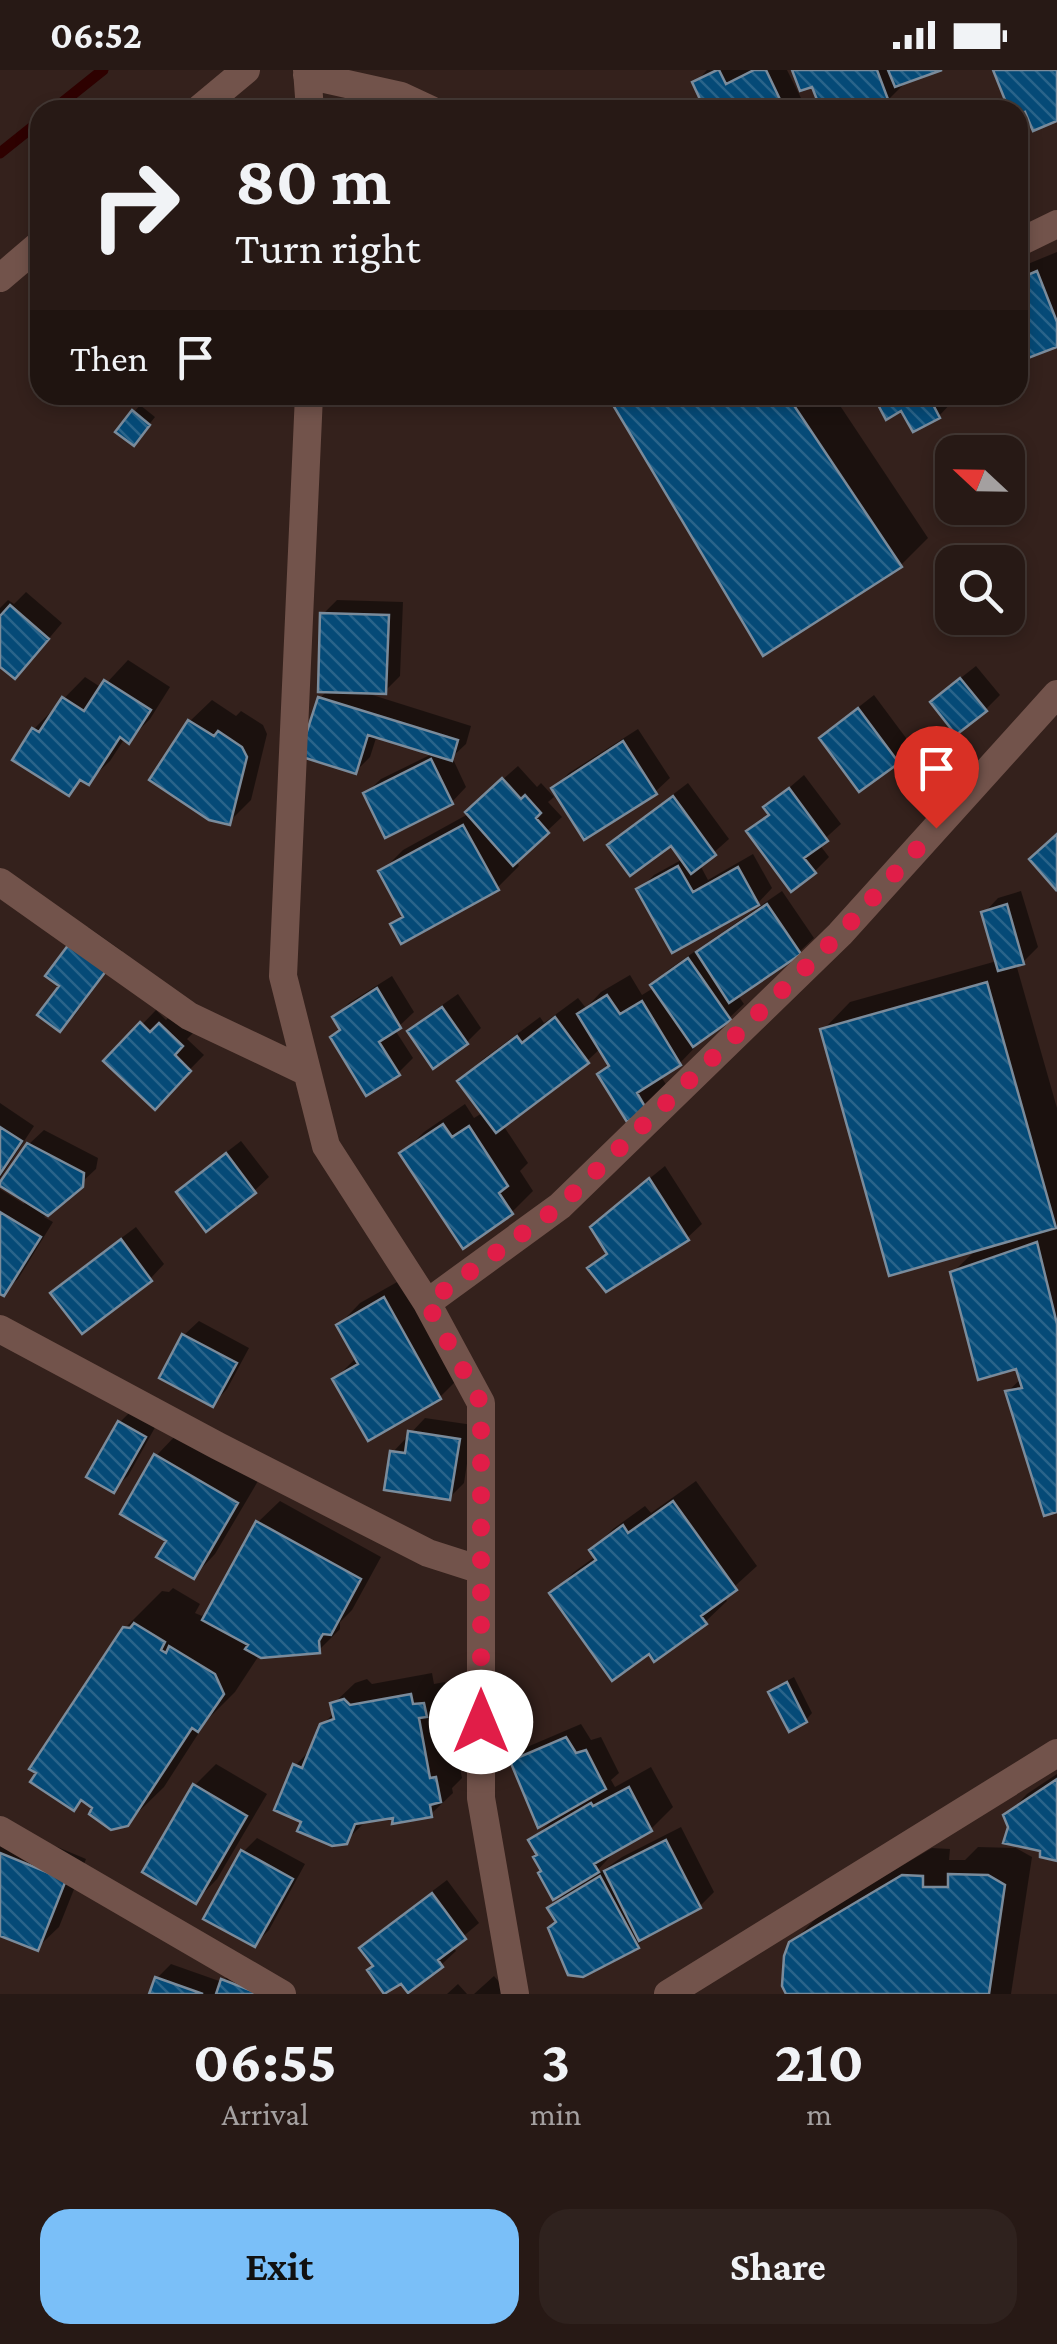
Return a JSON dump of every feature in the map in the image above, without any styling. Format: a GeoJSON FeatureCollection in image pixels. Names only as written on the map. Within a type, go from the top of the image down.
{"type":"FeatureCollection","features":[{"type":"Feature","properties":{"kind":"street"},"geometry":{"type":"LineString","coordinates":[[210,100],[246,70]]}},
{"type":"Feature","properties":{"kind":"street"},"geometry":{"type":"LineString","coordinates":[[309,100],[307,73],[409,100]]}},
{"type":"Feature","properties":{"kind":"street"},"geometry":{"type":"LineString","coordinates":[[1028,238],[1057,224]]}},
{"type":"Feature","properties":{"kind":"street"},"geometry":{"type":"LineString","coordinates":[[0,278],[30,252]]}},
{"type":"Feature","properties":{"kind":"street"},"geometry":{"type":"LineString","coordinates":[[309,405],[283,976],[326,1146],[427,1303],[481,1403],[481,1798],[515,1994]]}},
{"type":"Feature","properties":{"kind":"street"},"geometry":{"type":"LineString","coordinates":[[427,1303],[560,1206],[840,934],[1057,694]]}},
{"type":"Feature","properties":{"kind":"street"},"geometry":{"type":"LineString","coordinates":[[0,882],[189,1016],[307,1072]]}},
{"type":"Feature","properties":{"kind":"street"},"geometry":{"type":"LineString","coordinates":[[0,1329],[428,1553],[482,1570]]}},
{"type":"Feature","properties":{"kind":"street"},"geometry":{"type":"LineString","coordinates":[[668,1994],[1057,1753]]}},
{"type":"Feature","properties":{"kind":"street"},"geometry":{"type":"LineString","coordinates":[[0,1830],[282,1994]]}},
{"type":"Feature","properties":{"kind":"building"},"geometry":{"type":"Polygon","coordinates":[[[717,70],[726,84],[754,70],[766,70],[780,100],[700,100],[692,82],[717,70]]]}},
{"type":"Feature","properties":{"kind":"building"},"geometry":{"type":"Polygon","coordinates":[[[792,70],[877,70],[888,100],[817,100],[812,87],[800,91],[792,70]]]}},
{"type":"Feature","properties":{"kind":"building"},"geometry":{"type":"Polygon","coordinates":[[[888,70],[942,70],[895,87],[888,70]]]}},
{"type":"Feature","properties":{"kind":"building"},"geometry":{"type":"Polygon","coordinates":[[[993,70],[1057,70],[1057,121],[1033,131],[1028,119],[1028,100],[1005,100],[993,70]]]}},
{"type":"Feature","properties":{"kind":"building"},"geometry":{"type":"Polygon","coordinates":[[[1037,271],[1057,322],[1057,347],[1028,358],[1028,275],[1037,271]]]}},
{"type":"Feature","properties":{"kind":"building"},"geometry":{"type":"Polygon","coordinates":[[[613,405],[794,405],[902,567],[763,656],[613,405]]]}},
{"type":"Feature","properties":{"kind":"building"},"geometry":{"type":"Polygon","coordinates":[[[878,405],[933,405],[940,418],[913,432],[901,411],[886,420],[878,405]]]}},
{"type":"Feature","properties":{"kind":"building"},"geometry":{"type":"Polygon","coordinates":[[[132,410],[150,425],[134,446],[115,432],[132,410]]]}},
{"type":"Feature","properties":{"kind":"building"},"geometry":{"type":"Polygon","coordinates":[[[10,605],[49,639],[15,679],[0,667],[0,616],[10,605]]]}},
{"type":"Feature","properties":{"kind":"building"},"geometry":{"type":"Polygon","coordinates":[[[320,613],[389,615],[386,694],[318,692],[320,613]]]}},
{"type":"Feature","properties":{"kind":"building"},"geometry":{"type":"Polygon","coordinates":[[[960,678],[987,711],[956,735],[930,702],[960,678]]]}},
{"type":"Feature","properties":{"kind":"building"},"geometry":{"type":"Polygon","coordinates":[[[104,680],[151,710],[129,744],[120,737],[89,785],[80,780],[69,796],[12,760],[32,728],[39,732],[62,697],[84,711],[104,680]]]}},
{"type":"Feature","properties":{"kind":"building"},"geometry":{"type":"Polygon","coordinates":[[[318,697],[458,740],[452,761],[368,735],[356,774],[299,756],[318,697]]]}},
{"type":"Feature","properties":{"kind":"building"},"geometry":{"type":"Polygon","coordinates":[[[858,708],[899,763],[859,792],[819,738],[858,708]]]}},
{"type":"Feature","properties":{"kind":"building"},"geometry":{"type":"Polygon","coordinates":[[[188,720],[214,736],[218,731],[242,747],[247,757],[230,825],[209,820],[149,780],[188,720]]]}},
{"type":"Feature","properties":{"kind":"building"},"geometry":{"type":"Polygon","coordinates":[[[623,741],[657,794],[584,840],[551,788],[623,741]]]}},
{"type":"Feature","properties":{"kind":"building"},"geometry":{"type":"Polygon","coordinates":[[[431,759],[453,804],[385,838],[363,793],[431,759]]]}},
{"type":"Feature","properties":{"kind":"building"},"geometry":{"type":"Polygon","coordinates":[[[502,778],[541,813],[536,818],[549,833],[513,866],[465,812],[502,778]]]}},
{"type":"Feature","properties":{"kind":"building"},"geometry":{"type":"Polygon","coordinates":[[[789,788],[828,841],[804,858],[816,873],[791,892],[746,831],[769,815],[763,807],[789,788]]]}},
{"type":"Feature","properties":{"kind":"building"},"geometry":{"type":"Polygon","coordinates":[[[673,796],[716,855],[691,874],[671,846],[630,876],[607,845],[673,796]]]}},
{"type":"Feature","properties":{"kind":"building"},"geometry":{"type":"Polygon","coordinates":[[[463,825],[499,890],[401,944],[390,924],[403,917],[378,871],[463,825]]]}},
{"type":"Feature","properties":{"kind":"building"},"geometry":{"type":"Polygon","coordinates":[[[1057,834],[1057,888],[1056,890],[1029,859],[1057,834]]]}},
{"type":"Feature","properties":{"kind":"building"},"geometry":{"type":"Polygon","coordinates":[[[678,866],[693,892],[738,867],[759,905],[672,953],[636,889],[678,866]]]}},
{"type":"Feature","properties":{"kind":"building"},"geometry":{"type":"Polygon","coordinates":[[[767,904],[801,954],[729,1003],[696,952],[767,904]]]}},
{"type":"Feature","properties":{"kind":"building"},"geometry":{"type":"Polygon","coordinates":[[[1007,904],[1024,964],[998,971],[981,912],[1007,904]]]}},
{"type":"Feature","properties":{"kind":"building"},"geometry":{"type":"Polygon","coordinates":[[[72,940],[109,967],[60,1032],[37,1015],[59,986],[45,976],[72,940]]]}},
{"type":"Feature","properties":{"kind":"building"},"geometry":{"type":"Polygon","coordinates":[[[688,958],[731,1020],[693,1047],[650,985],[688,958]]]}},
{"type":"Feature","properties":{"kind":"building"},"geometry":{"type":"Polygon","coordinates":[[[987,982],[1056,1228],[889,1276],[820,1029],[987,982]]]}},
{"type":"Feature","properties":{"kind":"building"},"geometry":{"type":"Polygon","coordinates":[[[377,988],[401,1028],[379,1042],[400,1075],[366,1096],[330,1037],[340,1030],[332,1017],[377,988]]]}},
{"type":"Feature","properties":{"kind":"building"},"geometry":{"type":"Polygon","coordinates":[[[607,995],[620,1014],[642,1001],[681,1065],[637,1093],[647,1110],[627,1122],[597,1074],[609,1066],[577,1014],[607,995]]]}},
{"type":"Feature","properties":{"kind":"building"},"geometry":{"type":"Polygon","coordinates":[[[442,1007],[468,1044],[433,1069],[407,1031],[442,1007]]]}},
{"type":"Feature","properties":{"kind":"building"},"geometry":{"type":"Polygon","coordinates":[[[555,1017],[589,1063],[496,1133],[457,1081],[517,1036],[522,1043],[555,1017]]]}},
{"type":"Feature","properties":{"kind":"building"},"geometry":{"type":"Polygon","coordinates":[[[140,1022],[150,1032],[159,1023],[183,1046],[175,1055],[191,1071],[155,1110],[103,1061],[140,1022]]]}},
{"type":"Feature","properties":{"kind":"building"},"geometry":{"type":"Polygon","coordinates":[[[443,1124],[452,1137],[469,1126],[508,1186],[499,1193],[513,1214],[463,1249],[399,1153],[443,1124]]]}},
{"type":"Feature","properties":{"kind":"building"},"geometry":{"type":"Polygon","coordinates":[[[0,1127],[22,1141],[0,1174],[0,1127]]]}},
{"type":"Feature","properties":{"kind":"building"},"geometry":{"type":"Polygon","coordinates":[[[27,1143],[84,1173],[83,1187],[48,1216],[0,1186],[27,1143]]]}},
{"type":"Feature","properties":{"kind":"building"},"geometry":{"type":"Polygon","coordinates":[[[226,1153],[256,1193],[206,1232],[176,1192],[226,1153]]]}},
{"type":"Feature","properties":{"kind":"building"},"geometry":{"type":"Polygon","coordinates":[[[649,1178],[689,1240],[606,1292],[587,1268],[607,1254],[590,1227],[649,1178]]]}},
{"type":"Feature","properties":{"kind":"building"},"geometry":{"type":"Polygon","coordinates":[[[0,1212],[41,1237],[4,1296],[0,1294],[0,1212]]]}},
{"type":"Feature","properties":{"kind":"building"},"geometry":{"type":"Polygon","coordinates":[[[121,1239],[152,1281],[82,1334],[50,1293],[121,1239]]]}},
{"type":"Feature","properties":{"kind":"building"},"geometry":{"type":"Polygon","coordinates":[[[1037,1242],[1057,1324],[1057,1512],[1044,1516],[1005,1391],[1022,1388],[1016,1369],[978,1380],[950,1272],[1037,1242]]]}},
{"type":"Feature","properties":{"kind":"building"},"geometry":{"type":"Polygon","coordinates":[[[384,1297],[441,1399],[368,1441],[332,1379],[358,1364],[336,1325],[384,1297]]]}},
{"type":"Feature","properties":{"kind":"building"},"geometry":{"type":"Polygon","coordinates":[[[182,1334],[237,1363],[213,1407],[159,1378],[182,1334]]]}},
{"type":"Feature","properties":{"kind":"building"},"geometry":{"type":"Polygon","coordinates":[[[118,1421],[146,1437],[114,1493],[86,1477],[118,1421]]]}},
{"type":"Feature","properties":{"kind":"building"},"geometry":{"type":"Polygon","coordinates":[[[408,1431],[460,1439],[450,1500],[384,1490],[390,1451],[405,1453],[408,1431]]]}},
{"type":"Feature","properties":{"kind":"building"},"geometry":{"type":"Polygon","coordinates":[[[154,1454],[238,1503],[194,1579],[156,1557],[166,1541],[120,1514],[154,1454]]]}},
{"type":"Feature","properties":{"kind":"building"},"geometry":{"type":"Polygon","coordinates":[[[673,1501],[737,1590],[701,1616],[707,1624],[654,1662],[649,1654],[612,1681],[549,1593],[596,1560],[589,1550],[623,1525],[628,1533],[673,1501]]]}},
{"type":"Feature","properties":{"kind":"building"},"geometry":{"type":"Polygon","coordinates":[[[256,1521],[361,1579],[331,1635],[323,1634],[319,1641],[320,1653],[261,1658],[245,1649],[248,1645],[202,1620],[256,1521]]]}},
{"type":"Feature","properties":{"kind":"building"},"geometry":{"type":"Polygon","coordinates":[[[134,1623],[165,1642],[161,1650],[166,1653],[169,1646],[215,1674],[224,1694],[198,1732],[192,1728],[128,1826],[111,1830],[89,1814],[92,1808],[81,1800],[74,1811],[30,1782],[36,1773],[29,1769],[123,1627],[130,1628],[134,1623]]]}},
{"type":"Feature","properties":{"kind":"building"},"geometry":{"type":"Polygon","coordinates":[[[787,1682],[807,1722],[789,1732],[768,1692],[787,1682]]]}},
{"type":"Feature","properties":{"kind":"building"},"geometry":{"type":"Polygon","coordinates":[[[411,1694],[413,1704],[424,1703],[427,1717],[419,1718],[430,1778],[436,1777],[441,1802],[430,1805],[432,1817],[392,1824],[393,1818],[355,1824],[347,1844],[332,1846],[297,1831],[301,1822],[274,1810],[293,1764],[302,1768],[320,1724],[334,1719],[330,1703],[344,1699],[350,1705],[411,1694]]]}},
{"type":"Feature","properties":{"kind":"building"},"geometry":{"type":"Polygon","coordinates":[[[566,1737],[576,1753],[586,1750],[606,1789],[538,1828],[510,1761],[566,1737]]]}},
{"type":"Feature","properties":{"kind":"building"},"geometry":{"type":"Polygon","coordinates":[[[1057,1779],[1057,1861],[1040,1857],[1040,1851],[1003,1843],[1008,1827],[1003,1815],[1057,1779]]]}},
{"type":"Feature","properties":{"kind":"building"},"geometry":{"type":"Polygon","coordinates":[[[193,1784],[247,1816],[196,1904],[142,1872],[193,1784]]]}},
{"type":"Feature","properties":{"kind":"building"},"geometry":{"type":"Polygon","coordinates":[[[629,1787],[652,1831],[594,1864],[599,1872],[553,1900],[538,1873],[541,1871],[533,1857],[537,1855],[528,1840],[591,1803],[593,1806],[629,1787]]]}},
{"type":"Feature","properties":{"kind":"building"},"geometry":{"type":"Polygon","coordinates":[[[666,1840],[701,1908],[639,1941],[604,1871],[666,1840]]]}},
{"type":"Feature","properties":{"kind":"building"},"geometry":{"type":"Polygon","coordinates":[[[241,1850],[293,1879],[255,1947],[203,1919],[241,1850]]]}},
{"type":"Feature","properties":{"kind":"building"},"geometry":{"type":"Polygon","coordinates":[[[0,1853],[66,1880],[38,1951],[0,1936],[0,1853]]]}},
{"type":"Feature","properties":{"kind":"building"},"geometry":{"type":"Polygon","coordinates":[[[948,1874],[988,1875],[1005,1885],[989,1994],[786,1994],[782,1986],[789,1942],[902,1875],[923,1876],[923,1887],[948,1887],[948,1874]]]}},
{"type":"Feature","properties":{"kind":"building"},"geometry":{"type":"Polygon","coordinates":[[[600,1876],[639,1948],[583,1977],[568,1975],[548,1928],[556,1922],[547,1908],[600,1876]]]}},
{"type":"Feature","properties":{"kind":"building"},"geometry":{"type":"Polygon","coordinates":[[[432,1893],[466,1939],[438,1960],[443,1967],[408,1993],[401,1984],[384,1994],[367,1970],[373,1966],[359,1948],[432,1893]]]}},
{"type":"Feature","properties":{"kind":"building"},"geometry":{"type":"Polygon","coordinates":[[[155,1977],[203,1994],[149,1994],[155,1977]]]}},
{"type":"Feature","properties":{"kind":"building"},"geometry":{"type":"Polygon","coordinates":[[[221,1979],[260,1994],[216,1994],[221,1979]]]}},
{"type":"Feature","properties":{"kind":"waterway"},"geometry":{"type":"LineString","coordinates":[[66,100],[103,70]]}},
{"type":"Feature","properties":{"kind":"waterway"},"geometry":{"type":"LineString","coordinates":[[0,153],[30,129]]}},
{"type":"Feature","properties":{"kind":"route"},"geometry":{"type":"LineString","coordinates":[[481,1722],[481,1403],[427,1303],[560,1206],[840,934],[936,828]]}}]}
